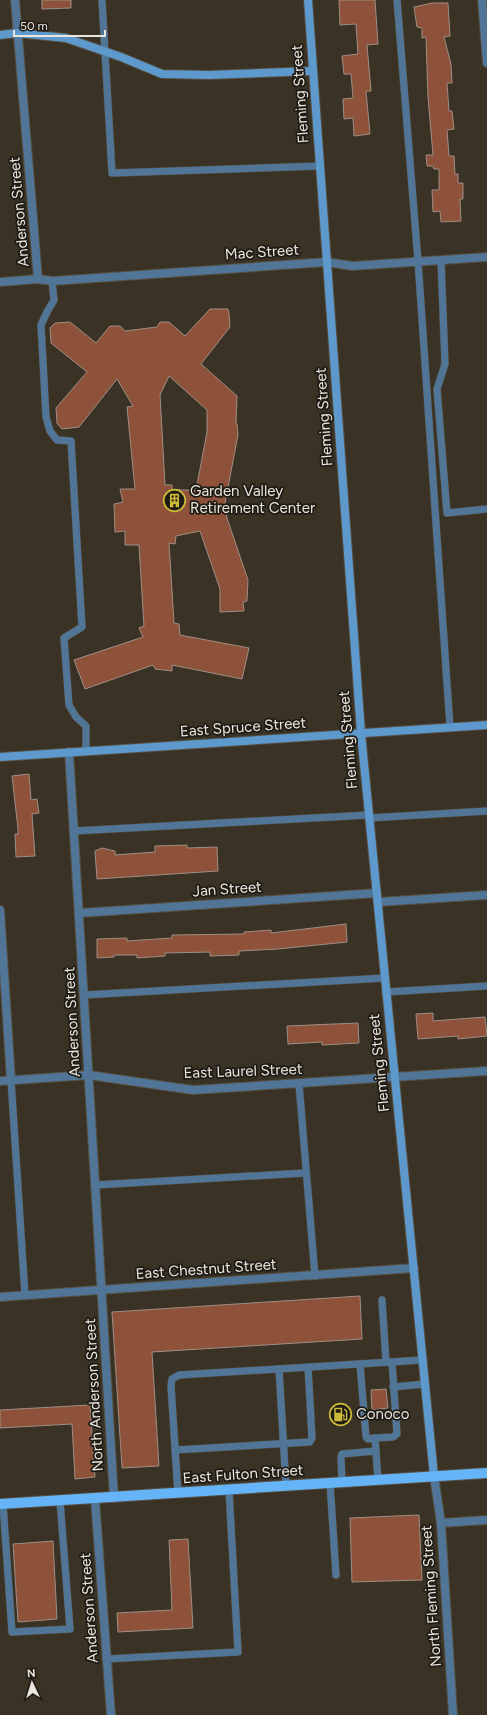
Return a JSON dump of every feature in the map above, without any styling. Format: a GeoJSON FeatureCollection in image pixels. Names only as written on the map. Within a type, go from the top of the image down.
{"type":"FeatureCollection","features":[{"type":"Feature","properties":{"kind":"main road","name":"East Fulton Street"},"geometry":{"type":"LineString","coordinates":[[1,1504],[178,1494],[487,1473]]}},
{"type":"Feature","properties":{"kind":"street","name":"Anderson Street"},"geometry":{"type":"LineString","coordinates":[[15,0],[38,279]]}},
{"type":"Feature","properties":{"kind":"street","name":"Fleming Street"},"geometry":{"type":"LineString","coordinates":[[308,0],[361,734],[434,1476]]}},
{"type":"Feature","properties":{"kind":"street"},"geometry":{"type":"LineString","coordinates":[[482,0],[487,63]]}},
{"type":"Feature","properties":{"kind":"street"},"geometry":{"type":"LineString","coordinates":[[0,35],[17,33],[66,38],[105,51],[162,74],[209,75],[313,72]]}},
{"type":"Feature","properties":{"kind":"street","name":"Mac Street"},"geometry":{"type":"LineString","coordinates":[[0,282],[38,279],[52,281],[326,262],[352,266],[487,257]]}},
{"type":"Feature","properties":{"kind":"street","name":"East Spruce Street"},"geometry":{"type":"LineString","coordinates":[[0,757],[487,725]]}},
{"type":"Feature","properties":{"kind":"street","name":"Anderson Street"},"geometry":{"type":"LineString","coordinates":[[69,752],[80,913],[101,1291]]}},
{"type":"Feature","properties":{"kind":"street","name":"Jan Street"},"geometry":{"type":"LineString","coordinates":[[80,913],[377,893]]}},
{"type":"Feature","properties":{"kind":"street"},"geometry":{"type":"LineString","coordinates":[[378,902],[487,896]]}},
{"type":"Feature","properties":{"kind":"street"},"geometry":{"type":"LineString","coordinates":[[0,910],[11,1080]]}},
{"type":"Feature","properties":{"kind":"street","name":"East Laurel Street"},"geometry":{"type":"LineString","coordinates":[[0,1081],[89,1075],[193,1090],[487,1072]]}},
{"type":"Feature","properties":{"kind":"street","name":"East Chestnut Street"},"geometry":{"type":"LineString","coordinates":[[0,1297],[414,1268]]}},
{"type":"Feature","properties":{"kind":"street","name":"North Anderson Street"},"geometry":{"type":"LineString","coordinates":[[101,1291],[114,1498]]}},
{"type":"Feature","properties":{"kind":"street","name":"North Fleming Street"},"geometry":{"type":"LineString","coordinates":[[434,1476],[441,1523],[453,1715]]}},
{"type":"Feature","properties":{"kind":"street","name":"Anderson Street"},"geometry":{"type":"LineString","coordinates":[[95,1499],[111,1715]]}},
{"type":"Feature","properties":{"kind":"street"},"geometry":{"type":"LineString","coordinates":[[441,1523],[487,1520]]}},
{"type":"Feature","properties":{"kind":"lane"},"geometry":{"type":"LineString","coordinates":[[102,0],[112,173],[320,166]]}},
{"type":"Feature","properties":{"kind":"lane"},"geometry":{"type":"LineString","coordinates":[[397,0],[418,262],[450,727]]}},
{"type":"Feature","properties":{"kind":"lane"},"geometry":{"type":"LineString","coordinates":[[441,260],[445,364],[437,388],[447,513],[487,510]]}},
{"type":"Feature","properties":{"kind":"lane"},"geometry":{"type":"LineString","coordinates":[[52,281],[54,300],[46,312],[41,325],[46,417],[50,431],[57,440],[71,441],[82,627],[64,638],[69,705],[76,716],[86,726],[86,751]]}},
{"type":"Feature","properties":{"kind":"lane"},"geometry":{"type":"LineString","coordinates":[[74,831],[487,811]]}},
{"type":"Feature","properties":{"kind":"lane"},"geometry":{"type":"LineString","coordinates":[[84,995],[385,978]]}},
{"type":"Feature","properties":{"kind":"lane"},"geometry":{"type":"LineString","coordinates":[[386,992],[487,986]]}},
{"type":"Feature","properties":{"kind":"lane"},"geometry":{"type":"LineString","coordinates":[[11,1080],[25,1295]]}},
{"type":"Feature","properties":{"kind":"lane"},"geometry":{"type":"LineString","coordinates":[[299,1084],[305,1173],[315,1276]]}},
{"type":"Feature","properties":{"kind":"lane"},"geometry":{"type":"LineString","coordinates":[[95,1185],[305,1173]]}},
{"type":"Feature","properties":{"kind":"lane"},"geometry":{"type":"LineString","coordinates":[[360,1364],[366,1437],[368,1439],[393,1437],[397,1434],[393,1387],[382,1300]]}},
{"type":"Feature","properties":{"kind":"lane"},"geometry":{"type":"LineString","coordinates":[[178,1494],[171,1386],[172,1379],[179,1375],[423,1360]]}},
{"type":"Feature","properties":{"kind":"lane"},"geometry":{"type":"LineString","coordinates":[[175,1450],[310,1442],[312,1440],[308,1367]]}},
{"type":"Feature","properties":{"kind":"lane"},"geometry":{"type":"LineString","coordinates":[[279,1369],[286,1486]]}},
{"type":"Feature","properties":{"kind":"lane"},"geometry":{"type":"LineString","coordinates":[[393,1387],[425,1384]]}},
{"type":"Feature","properties":{"kind":"lane"},"geometry":{"type":"LineString","coordinates":[[375,1438],[378,1480]]}},
{"type":"Feature","properties":{"kind":"lane"},"geometry":{"type":"LineString","coordinates":[[342,1482],[342,1454],[376,1451]]}},
{"type":"Feature","properties":{"kind":"lane"},"geometry":{"type":"LineString","coordinates":[[330,1483],[336,1575]]}},
{"type":"Feature","properties":{"kind":"lane"},"geometry":{"type":"LineString","coordinates":[[106,1659],[238,1652],[229,1490]]}},
{"type":"Feature","properties":{"kind":"lane"},"geometry":{"type":"LineString","coordinates":[[1,1504],[12,1632],[70,1629],[60,1501]]}},
{"type":"Feature","properties":{"kind":"building"},"geometry":{"type":"Polygon","coordinates":[[[42,0],[71,0],[71,8],[42,9],[42,0]]]}},
{"type":"Feature","properties":{"kind":"building"},"geometry":{"type":"Polygon","coordinates":[[[339,0],[375,0],[378,44],[367,45],[371,91],[366,91],[370,134],[354,136],[353,118],[344,119],[343,99],[353,98],[351,74],[344,74],[342,56],[358,54],[356,24],[340,25],[339,0]]]}},
{"type":"Feature","properties":{"kind":"building"},"geometry":{"type":"Polygon","coordinates":[[[432,3],[448,3],[450,36],[444,37],[451,64],[452,83],[447,83],[449,111],[452,111],[454,129],[447,130],[449,156],[454,156],[455,174],[458,174],[458,183],[463,183],[463,199],[460,199],[461,221],[441,222],[440,211],[433,212],[432,190],[439,190],[439,169],[434,169],[433,166],[427,166],[426,155],[433,155],[428,97],[426,37],[422,38],[422,28],[417,27],[414,7],[432,3]]]}},
{"type":"Feature","properties":{"kind":"building","name":"Garden Valley Retirement Center"},"geometry":{"type":"Polygon","coordinates":[[[210,309],[228,309],[230,327],[201,364],[237,396],[236,424],[238,435],[225,503],[227,518],[248,580],[247,601],[243,602],[244,611],[220,612],[220,589],[200,531],[176,536],[175,544],[169,543],[174,623],[179,624],[180,635],[249,648],[242,679],[172,665],[172,671],[155,669],[153,665],[85,689],[74,660],[143,637],[139,628],[144,626],[139,545],[125,545],[125,531],[115,532],[114,504],[123,502],[120,489],[135,489],[127,407],[133,406],[117,379],[79,427],[62,429],[57,423],[56,408],[87,372],[51,343],[50,328],[55,323],[70,322],[96,343],[110,326],[120,326],[125,331],[157,327],[160,322],[169,322],[185,336],[210,309]],[[169,376],[160,395],[165,485],[172,485],[172,490],[196,490],[207,432],[207,410],[169,376]]]}},
{"type":"Feature","properties":{"kind":"building"},"geometry":{"type":"Polygon","coordinates":[[[29,774],[31,800],[37,799],[39,813],[32,814],[35,856],[16,857],[15,834],[18,834],[18,829],[12,776],[29,774]]]}},
{"type":"Feature","properties":{"kind":"building"},"geometry":{"type":"Polygon","coordinates":[[[187,845],[187,848],[217,847],[218,871],[97,879],[95,851],[102,848],[115,851],[115,855],[155,852],[155,846],[187,845]]]}},
{"type":"Feature","properties":{"kind":"building"},"geometry":{"type":"Polygon","coordinates":[[[346,924],[347,942],[278,949],[239,951],[239,955],[210,956],[210,952],[165,953],[165,956],[137,958],[137,955],[114,955],[114,957],[97,958],[97,939],[127,938],[127,941],[172,938],[172,935],[244,934],[244,932],[271,930],[271,933],[346,924]]]}},
{"type":"Feature","properties":{"kind":"building"},"geometry":{"type":"Polygon","coordinates":[[[433,1013],[433,1021],[485,1017],[487,1036],[458,1039],[458,1036],[418,1039],[416,1014],[433,1013]]]}},
{"type":"Feature","properties":{"kind":"building"},"geometry":{"type":"Polygon","coordinates":[[[358,1023],[359,1043],[322,1045],[322,1042],[288,1044],[287,1026],[358,1023]]]}},
{"type":"Feature","properties":{"kind":"building"},"geometry":{"type":"Polygon","coordinates":[[[360,1296],[362,1339],[152,1352],[159,1466],[122,1468],[112,1312],[360,1296]]]}},
{"type":"Feature","properties":{"kind":"building"},"geometry":{"type":"Polygon","coordinates":[[[386,1389],[388,1408],[372,1410],[371,1390],[386,1389]]]}},
{"type":"Feature","properties":{"kind":"building"},"geometry":{"type":"Polygon","coordinates":[[[90,1405],[95,1477],[75,1479],[72,1424],[0,1428],[0,1410],[90,1405]]]}},
{"type":"Feature","properties":{"kind":"building"},"geometry":{"type":"Polygon","coordinates":[[[419,1515],[422,1580],[352,1582],[350,1518],[419,1515]]]}},
{"type":"Feature","properties":{"kind":"building"},"geometry":{"type":"Polygon","coordinates":[[[188,1539],[193,1628],[118,1632],[117,1613],[172,1610],[169,1540],[188,1539]]]}},
{"type":"Feature","properties":{"kind":"building"},"geometry":{"type":"Polygon","coordinates":[[[53,1541],[57,1619],[18,1622],[13,1544],[53,1541]]]}},
{"type":"Feature","properties":{"kind":"place","name":"Garden Valley Retirement Center"},"geometry":{"type":"Point","coordinates":[174,500]}},
{"type":"Feature","properties":{"kind":"place","name":"Conoco"},"geometry":{"type":"Point","coordinates":[340,1414]}}]}
